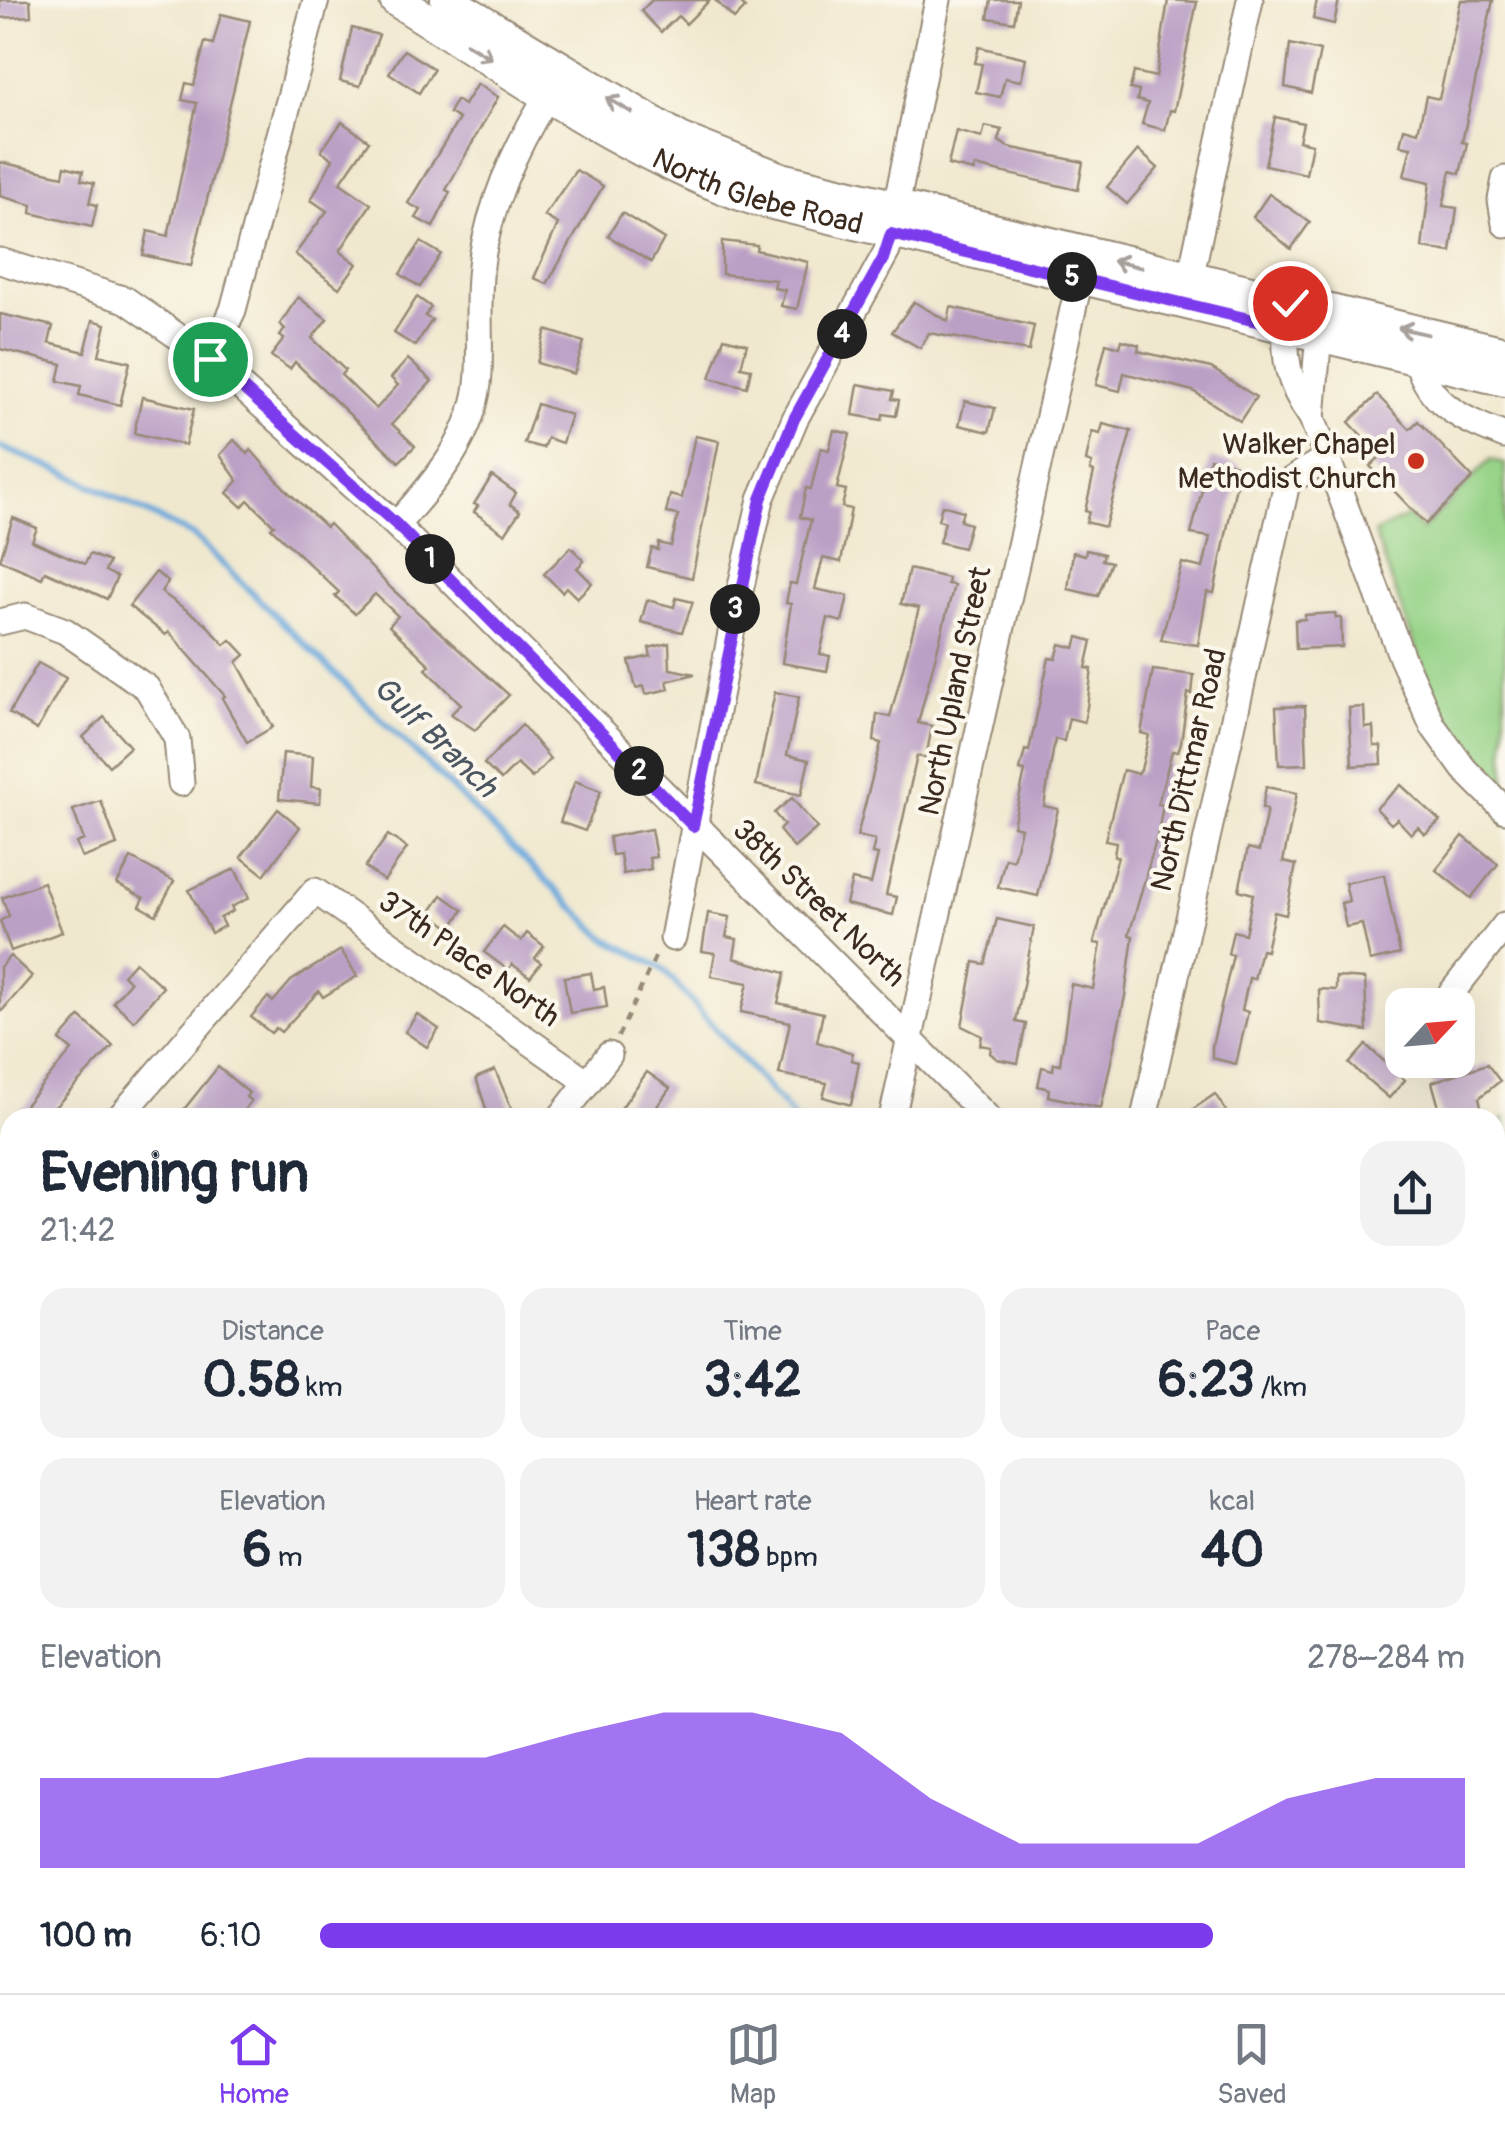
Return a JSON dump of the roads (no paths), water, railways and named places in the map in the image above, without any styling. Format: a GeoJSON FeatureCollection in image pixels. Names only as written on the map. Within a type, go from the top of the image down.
{"type":"FeatureCollection","features":[{"type":"Feature","properties":{"kind":"main road","name":"North Glebe Road"},"geometry":{"type":"LineString","coordinates":[[396,0],[556,82],[713,154],[893,221],[1080,278],[1505,353]]}},
{"type":"Feature","properties":{"kind":"main road","name":"North Glebe Road"},"geometry":{"type":"LineString","coordinates":[[447,0],[556,82]]}},
{"type":"Feature","properties":{"kind":"main road","name":"North Glebe Road"},"geometry":{"type":"LineString","coordinates":[[893,221],[1190,279],[1416,359],[1505,380]]}},
{"type":"Feature","properties":{"kind":"street"},"geometry":{"type":"LineString","coordinates":[[210,359],[233,310],[316,0]]}},
{"type":"Feature","properties":{"kind":"street"},"geometry":{"type":"LineString","coordinates":[[666,944],[761,499],[782,443],[883,259],[938,0]]}},
{"type":"Feature","properties":{"kind":"street"},"geometry":{"type":"LineString","coordinates":[[1190,279],[1250,0]]}},
{"type":"Feature","properties":{"kind":"street"},"geometry":{"type":"LineString","coordinates":[[396,524],[443,473],[468,424],[480,376],[484,246],[503,176],[556,82]]}},
{"type":"Feature","properties":{"kind":"street"},"geometry":{"type":"LineString","coordinates":[[1505,179],[1501,200],[1505,224]]}},
{"type":"Feature","properties":{"kind":"street","name":"38th Street North"},"geometry":{"type":"LineString","coordinates":[[0,261],[126,300],[210,359],[396,524],[978,1108]]}},
{"type":"Feature","properties":{"kind":"street","name":"North Upland Street"},"geometry":{"type":"LineString","coordinates":[[895,1108],[1080,278]]}},
{"type":"Feature","properties":{"kind":"street"},"geometry":{"type":"LineString","coordinates":[[1304,319],[1288,374],[1312,418],[1402,658],[1433,726],[1464,769],[1505,810]]}},
{"type":"Feature","properties":{"kind":"street"},"geometry":{"type":"LineString","coordinates":[[1416,359],[1422,382],[1447,410],[1505,436]]}},
{"type":"Feature","properties":{"kind":"street","name":"North Dittmar Road"},"geometry":{"type":"LineString","coordinates":[[1146,1108],[1287,483],[1328,458]]}},
{"type":"Feature","properties":{"kind":"street"},"geometry":{"type":"LineString","coordinates":[[0,622],[25,616],[65,631],[148,688],[178,738],[181,783]]}},
{"type":"Feature","properties":{"kind":"street","name":"37th Place North"},"geometry":{"type":"LineString","coordinates":[[129,1108],[315,890],[586,1082]]}},
{"type":"Feature","properties":{"kind":"street"},"geometry":{"type":"LineString","coordinates":[[1455,988],[1505,925]]}},
{"type":"Feature","properties":{"kind":"street"},"geometry":{"type":"LineString","coordinates":[[567,1108],[609,1056]]}},
{"type":"Feature","properties":{"kind":"waterway","name":"Gulf Branch"},"geometry":{"type":"LineString","coordinates":[[0,447],[66,473],[194,536],[605,938],[662,968],[785,1108]]}},
{"type":"Feature","properties":{"kind":"place","name":"Walker Chapel Methodist Church"},"geometry":{"type":"Point","coordinates":[1416,461]}}]}
